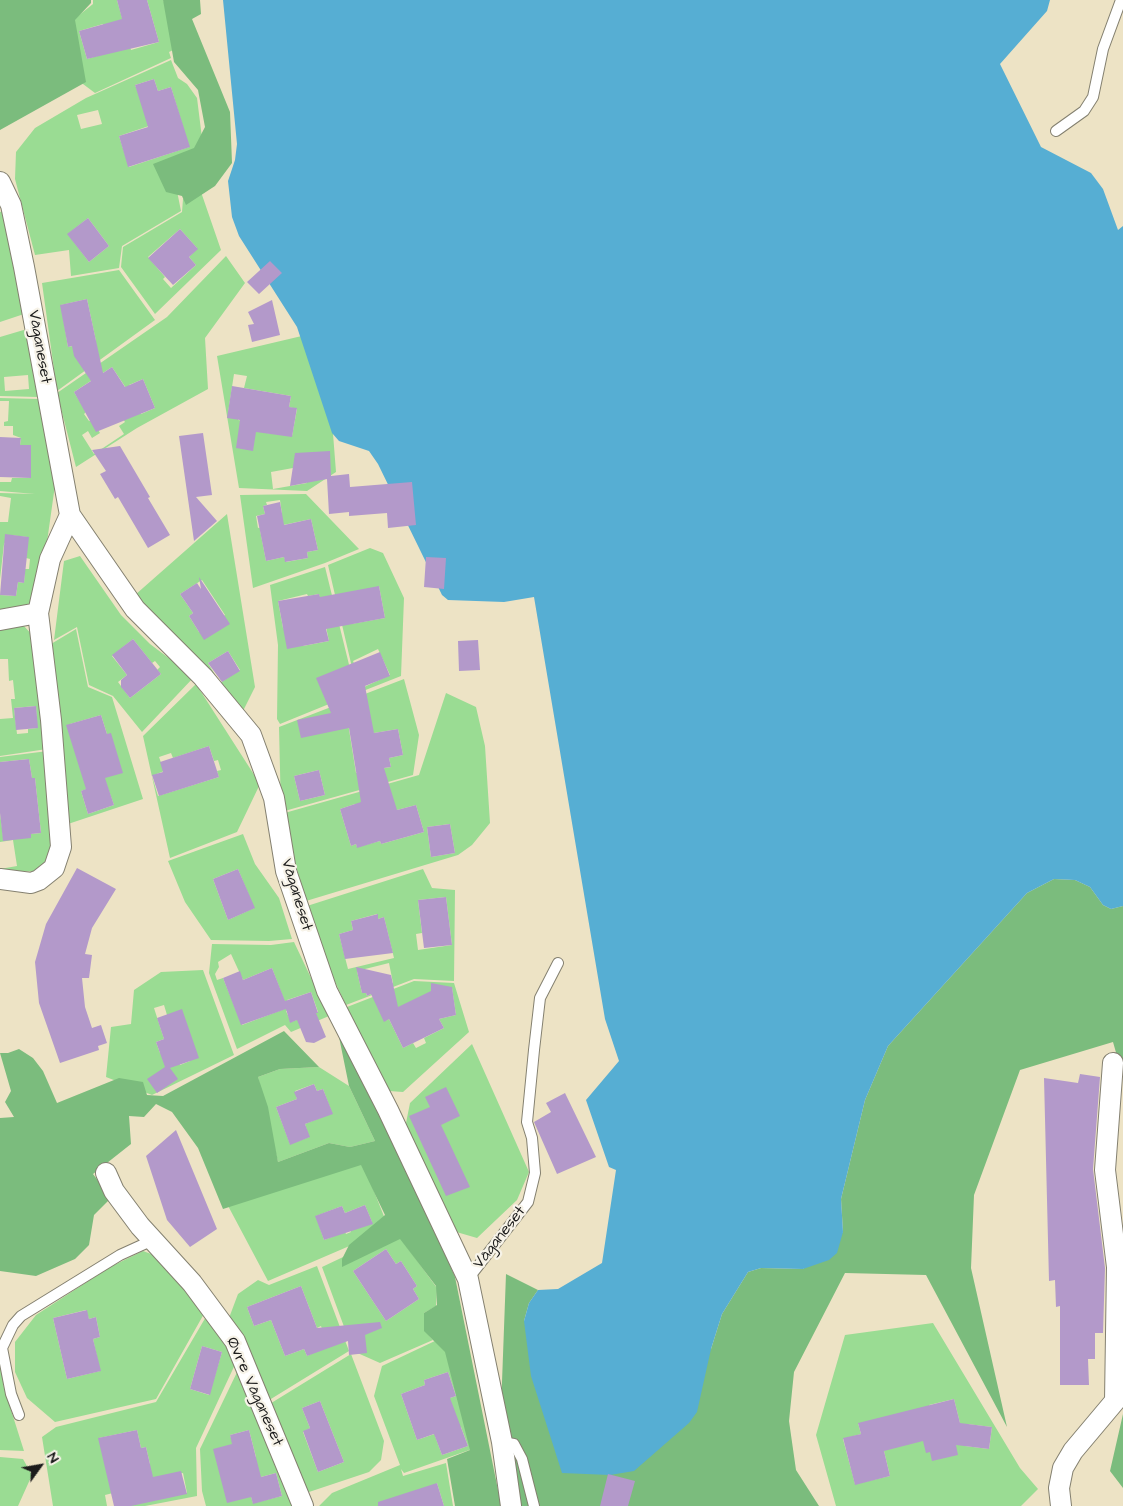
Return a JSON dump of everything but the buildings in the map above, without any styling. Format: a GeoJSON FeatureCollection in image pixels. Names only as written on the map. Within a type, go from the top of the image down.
{"type":"FeatureCollection","features":[{"type":"Feature","properties":{"kind":"street","name":"Våganeset"},"geometry":{"type":"LineString","coordinates":[[0,182],[11,205],[70,515],[136,609],[203,677],[251,735],[274,798],[286,871],[327,991],[388,1110],[468,1280],[502,1442],[511,1506]]}},
{"type":"Feature","properties":{"kind":"street"},"geometry":{"type":"LineString","coordinates":[[0,879],[31,883],[39,880],[54,868],[61,847],[51,720],[38,613],[50,559],[70,515]]}},
{"type":"Feature","properties":{"kind":"street"},"geometry":{"type":"LineString","coordinates":[[0,620],[38,613]]}},
{"type":"Feature","properties":{"kind":"street"},"geometry":{"type":"LineString","coordinates":[[1061,1506],[1059,1488],[1063,1468],[1073,1451],[1115,1401],[1117,1267],[1105,1170],[1113,1063]]}},
{"type":"Feature","properties":{"kind":"street","name":"Øvre Våganeset"},"geometry":{"type":"LineString","coordinates":[[106,1173],[114,1190],[153,1240],[192,1283],[235,1341],[303,1506]]}},
{"type":"Feature","properties":{"kind":"lane"},"geometry":{"type":"LineString","coordinates":[[1056,130],[1084,111],[1093,98],[1103,50],[1121,0]]}},
{"type":"Feature","properties":{"kind":"lane","name":"Våganeset"},"geometry":{"type":"LineString","coordinates":[[468,1280],[528,1202],[535,1174],[532,1138],[527,1122],[540,998],[558,963]]}},
{"type":"Feature","properties":{"kind":"lane"},"geometry":{"type":"LineString","coordinates":[[19,1415],[12,1394],[2,1348],[13,1325],[21,1316],[120,1255],[153,1240]]}},
{"type":"Feature","properties":{"kind":"lane"},"geometry":{"type":"LineString","coordinates":[[502,1442],[514,1444],[522,1459],[534,1506]]}},
{"type":"Feature","properties":{"kind":"green space"},"geometry":{"type":"Polygon","coordinates":[[[0,0],[91,0],[91,3],[75,20],[86,82],[0,130],[0,0]]]}},
{"type":"Feature","properties":{"kind":"green space"},"geometry":{"type":"Polygon","coordinates":[[[93,0],[117,0],[131,50],[159,42],[147,0],[163,0],[182,46],[169,52],[171,58],[95,93],[79,81],[68,24],[93,4],[93,0]],[[103,24],[79,31],[87,59],[111,52],[103,24]]]}},
{"type":"Feature","properties":{"kind":"green space"},"geometry":{"type":"Polygon","coordinates":[[[163,0],[200,0],[201,14],[192,19],[230,112],[232,163],[215,186],[186,205],[182,196],[166,192],[153,164],[194,148],[205,127],[198,90],[174,62],[163,0]]]}},
{"type":"Feature","properties":{"kind":"green space"},"geometry":{"type":"Polygon","coordinates":[[[171,60],[178,78],[187,84],[197,98],[204,154],[176,186],[181,211],[122,246],[119,268],[71,276],[69,250],[35,255],[15,179],[16,152],[35,128],[86,98],[171,60]],[[154,79],[135,85],[152,125],[119,136],[129,167],[189,147],[171,87],[158,91],[154,79]],[[98,110],[77,115],[81,129],[102,124],[98,110]],[[88,218],[68,234],[89,262],[109,246],[88,218]]]}},
{"type":"Feature","properties":{"kind":"green space"},"geometry":{"type":"Polygon","coordinates":[[[201,192],[221,250],[155,314],[121,267],[123,247],[182,212],[183,199],[201,192]],[[180,229],[148,257],[165,277],[163,279],[171,288],[196,265],[189,257],[197,248],[180,229]]]}},
{"type":"Feature","properties":{"kind":"green space"},"geometry":{"type":"Polygon","coordinates":[[[3,211],[24,314],[0,322],[0,212],[3,211]]]}},
{"type":"Feature","properties":{"kind":"green space"},"geometry":{"type":"Polygon","coordinates":[[[226,256],[245,283],[205,338],[208,389],[137,428],[76,467],[57,393],[167,317],[226,256]],[[112,367],[74,392],[86,412],[84,414],[89,421],[92,420],[100,433],[92,438],[88,431],[82,435],[94,454],[124,434],[119,426],[125,422],[115,406],[130,394],[112,367]],[[143,379],[129,385],[141,414],[155,408],[143,379]]]}},
{"type":"Feature","properties":{"kind":"green space"},"geometry":{"type":"Polygon","coordinates":[[[119,270],[155,320],[57,391],[42,283],[119,270]],[[87,299],[61,305],[68,347],[96,341],[87,299]]]}},
{"type":"Feature","properties":{"kind":"green space"},"geometry":{"type":"Polygon","coordinates":[[[27,329],[38,397],[0,396],[0,337],[27,329]],[[28,375],[4,377],[5,391],[29,389],[28,375]]]}},
{"type":"Feature","properties":{"kind":"green space"},"geometry":{"type":"Polygon","coordinates":[[[306,335],[331,408],[336,472],[307,491],[239,488],[217,356],[306,335]],[[234,374],[228,413],[238,415],[238,420],[268,425],[267,433],[292,436],[297,409],[289,407],[291,396],[244,388],[247,376],[234,374]],[[304,466],[271,472],[273,489],[307,483],[304,466]]]}},
{"type":"Feature","properties":{"kind":"green space"},"geometry":{"type":"Polygon","coordinates":[[[0,398],[38,399],[56,478],[39,599],[23,610],[0,612],[0,595],[16,596],[18,582],[24,583],[25,569],[29,569],[30,559],[26,558],[27,537],[10,535],[4,544],[0,579],[0,522],[8,522],[11,498],[0,496],[0,493],[35,494],[0,491],[0,482],[11,482],[12,478],[30,478],[31,446],[20,445],[21,438],[13,435],[13,426],[4,426],[4,422],[8,421],[9,401],[0,401],[0,398]]]}},
{"type":"Feature","properties":{"kind":"green space"},"geometry":{"type":"Polygon","coordinates":[[[306,494],[359,549],[253,588],[240,495],[306,494]],[[280,500],[266,502],[267,505],[263,506],[265,514],[256,516],[258,528],[278,523],[282,514],[280,500]],[[311,519],[260,530],[266,561],[284,557],[286,562],[308,558],[307,552],[318,550],[311,519]]]}},
{"type":"Feature","properties":{"kind":"green space"},"geometry":{"type":"Polygon","coordinates":[[[227,514],[255,687],[241,715],[135,595],[227,514]],[[202,580],[180,594],[193,613],[189,616],[199,632],[225,615],[202,580]],[[228,651],[208,663],[220,683],[240,670],[228,651]]]}},
{"type":"Feature","properties":{"kind":"green space"},"geometry":{"type":"Polygon","coordinates":[[[370,548],[383,553],[404,598],[401,676],[358,693],[328,565],[370,548]],[[379,586],[351,624],[385,618],[379,586]],[[378,649],[353,661],[364,687],[390,675],[378,649]]]}},
{"type":"Feature","properties":{"kind":"green space"},"geometry":{"type":"Polygon","coordinates":[[[80,556],[121,615],[150,644],[194,677],[142,732],[113,696],[89,685],[77,627],[54,640],[64,561],[80,556]],[[133,639],[112,656],[127,675],[118,682],[130,698],[161,674],[157,670],[160,667],[155,661],[152,663],[133,639]]]}},
{"type":"Feature","properties":{"kind":"green space"},"geometry":{"type":"Polygon","coordinates":[[[325,567],[356,693],[280,724],[277,719],[278,645],[270,585],[325,567]],[[307,594],[278,601],[283,628],[303,646],[329,641],[319,594],[308,596],[307,594]]]}},
{"type":"Feature","properties":{"kind":"green space"},"geometry":{"type":"Polygon","coordinates":[[[23,625],[35,638],[47,749],[0,756],[0,719],[13,718],[11,699],[15,699],[13,680],[9,681],[8,659],[0,659],[0,628],[23,625]],[[36,706],[14,708],[17,734],[28,733],[28,729],[37,728],[36,706]]]}},
{"type":"Feature","properties":{"kind":"green space"},"geometry":{"type":"Polygon","coordinates":[[[76,629],[88,687],[112,697],[143,799],[68,824],[51,644],[76,629]],[[101,715],[70,724],[107,734],[101,715]],[[106,783],[81,791],[88,814],[114,805],[106,783]]]}},
{"type":"Feature","properties":{"kind":"green space"},"geometry":{"type":"Polygon","coordinates":[[[404,679],[419,735],[413,775],[281,812],[279,727],[404,679]],[[347,717],[356,773],[391,767],[389,758],[403,755],[398,729],[374,733],[347,717]],[[319,770],[294,776],[300,801],[325,795],[319,770]]]}},
{"type":"Feature","properties":{"kind":"green space"},"geometry":{"type":"Polygon","coordinates":[[[196,684],[260,784],[237,832],[170,858],[143,736],[196,684]],[[209,746],[173,758],[171,753],[159,757],[164,771],[152,776],[158,796],[219,777],[217,771],[221,770],[218,760],[214,761],[209,746]]]}},
{"type":"Feature","properties":{"kind":"green space"},"geometry":{"type":"Polygon","coordinates":[[[446,693],[476,707],[485,746],[490,823],[472,845],[458,855],[306,901],[281,814],[419,775],[446,693]],[[355,804],[340,809],[351,846],[356,844],[357,847],[380,841],[381,844],[424,832],[416,805],[397,810],[355,804]],[[450,824],[427,827],[431,857],[455,853],[450,824]]]}},
{"type":"Feature","properties":{"kind":"green space"},"geometry":{"type":"Polygon","coordinates":[[[48,751],[54,842],[45,871],[0,872],[0,869],[17,866],[13,840],[0,842],[0,813],[3,836],[31,838],[31,834],[41,833],[35,778],[32,778],[29,759],[0,762],[0,757],[48,751]]]}},
{"type":"Feature","properties":{"kind":"green space"},"geometry":{"type":"Polygon","coordinates":[[[243,834],[255,864],[279,898],[292,939],[269,941],[211,940],[185,902],[168,861],[243,834]],[[238,869],[213,879],[228,920],[254,908],[238,869]]]}},
{"type":"Feature","properties":{"kind":"green space"},"geometry":{"type":"Polygon","coordinates":[[[423,869],[432,888],[455,890],[454,981],[414,979],[346,1005],[325,961],[307,906],[423,869]],[[446,897],[418,900],[422,933],[416,934],[418,950],[452,945],[446,897]],[[377,914],[351,921],[353,930],[339,934],[348,969],[394,958],[384,917],[378,919],[377,914]],[[389,963],[357,971],[362,993],[366,993],[367,996],[393,983],[389,963]]]}},
{"type":"Feature","properties":{"kind":"green space"},"geometry":{"type":"Polygon","coordinates":[[[1054,879],[1075,880],[1090,887],[1103,905],[1111,909],[1123,906],[1123,1077],[1113,1042],[1020,1070],[974,1195],[971,1268],[1007,1427],[926,1275],[845,1273],[794,1372],[789,1421],[796,1470],[819,1506],[455,1506],[447,1459],[470,1450],[445,1352],[424,1331],[424,1313],[437,1305],[436,1286],[400,1239],[342,1267],[342,1259],[349,1245],[385,1215],[361,1165],[223,1209],[198,1148],[172,1112],[156,1104],[144,1117],[129,1116],[131,1144],[93,1174],[111,1198],[94,1215],[89,1245],[75,1259],[36,1276],[0,1271],[0,1118],[14,1117],[5,1102],[11,1091],[0,1053],[8,1053],[19,1049],[33,1058],[43,1071],[57,1103],[119,1078],[143,1082],[147,1095],[163,1096],[284,1031],[319,1067],[280,1069],[258,1077],[268,1107],[278,1162],[329,1143],[350,1147],[375,1141],[349,1086],[338,1032],[410,1172],[455,1277],[498,1490],[506,1274],[538,1290],[529,1303],[524,1321],[711,1349],[722,1314],[748,1272],[761,1268],[803,1269],[843,1232],[841,1199],[865,1100],[888,1046],[1027,893],[1054,879]]]}},
{"type":"Feature","properties":{"kind":"green space"},"geometry":{"type":"Polygon","coordinates":[[[294,942],[329,1016],[291,1032],[285,1025],[237,1049],[209,973],[212,944],[271,945],[294,942]],[[231,954],[218,962],[219,967],[215,974],[217,980],[223,978],[242,1025],[287,1008],[272,968],[243,980],[231,954]],[[311,992],[287,1000],[290,1009],[286,1011],[291,1022],[318,1012],[311,992]]]}},
{"type":"Feature","properties":{"kind":"green space"},"geometry":{"type":"Polygon","coordinates":[[[203,970],[234,1055],[152,1095],[106,1077],[111,1027],[131,1024],[134,990],[161,972],[203,970]],[[164,1005],[154,1008],[164,1039],[156,1042],[160,1053],[177,1057],[180,1065],[190,1061],[164,1005]]]}},
{"type":"Feature","properties":{"kind":"green space"},"geometry":{"type":"Polygon","coordinates":[[[414,981],[454,983],[469,1032],[403,1092],[389,1091],[347,1007],[414,981]],[[452,988],[431,1002],[429,997],[389,1019],[403,1048],[413,1043],[416,1048],[426,1043],[424,1038],[444,1028],[439,1019],[456,1015],[452,988]]]}},
{"type":"Feature","properties":{"kind":"green space"},"geometry":{"type":"Polygon","coordinates":[[[472,1044],[529,1172],[517,1200],[477,1238],[453,1231],[405,1128],[410,1103],[472,1044]]]}},
{"type":"Feature","properties":{"kind":"green space"},"geometry":{"type":"Polygon","coordinates":[[[319,1067],[349,1086],[375,1141],[350,1147],[329,1143],[278,1162],[258,1077],[280,1069],[319,1067]],[[314,1084],[295,1091],[297,1099],[276,1107],[290,1144],[309,1137],[305,1124],[332,1113],[323,1089],[317,1091],[314,1084]]]}},
{"type":"Feature","properties":{"kind":"green space"},"geometry":{"type":"Polygon","coordinates":[[[362,1161],[389,1229],[268,1281],[226,1202],[362,1161]],[[365,1205],[345,1213],[342,1206],[316,1216],[324,1240],[345,1232],[346,1234],[351,1232],[350,1230],[372,1222],[365,1205]]]}},
{"type":"Feature","properties":{"kind":"green space"},"geometry":{"type":"Polygon","coordinates":[[[396,1232],[437,1288],[436,1306],[424,1313],[424,1330],[433,1340],[380,1363],[353,1351],[322,1267],[396,1232]],[[386,1249],[353,1271],[386,1321],[419,1299],[413,1289],[417,1286],[401,1261],[396,1264],[386,1249]]]}},
{"type":"Feature","properties":{"kind":"green space"},"geometry":{"type":"Polygon","coordinates":[[[143,1251],[162,1258],[205,1312],[156,1399],[55,1422],[27,1398],[15,1372],[15,1342],[36,1315],[110,1267],[143,1251]],[[86,1310],[53,1318],[67,1379],[100,1371],[93,1339],[100,1337],[96,1317],[89,1319],[86,1310]]]}},
{"type":"Feature","properties":{"kind":"green space"},"geometry":{"type":"Polygon","coordinates":[[[317,1266],[349,1351],[266,1402],[229,1318],[238,1294],[258,1280],[269,1285],[317,1266]],[[301,1286],[247,1307],[254,1326],[271,1320],[285,1356],[304,1349],[307,1356],[328,1345],[321,1326],[317,1328],[301,1286]]]}},
{"type":"Feature","properties":{"kind":"green space"},"geometry":{"type":"Polygon","coordinates":[[[207,1315],[239,1356],[196,1448],[197,1496],[145,1506],[125,1506],[121,1491],[105,1495],[107,1506],[53,1506],[42,1437],[56,1427],[156,1402],[207,1315]],[[202,1346],[190,1389],[209,1395],[222,1352],[202,1346]],[[137,1430],[99,1438],[147,1502],[187,1493],[183,1473],[148,1481],[150,1464],[146,1447],[141,1448],[137,1430]]]}},
{"type":"Feature","properties":{"kind":"green space"},"geometry":{"type":"Polygon","coordinates":[[[933,1323],[1020,1468],[1038,1489],[1021,1506],[836,1506],[816,1435],[845,1335],[933,1323]],[[954,1399],[929,1405],[935,1430],[960,1423],[954,1399]],[[858,1423],[861,1434],[843,1439],[855,1484],[890,1476],[884,1451],[858,1423]],[[967,1424],[965,1446],[989,1449],[992,1427],[967,1424]]]}},
{"type":"Feature","properties":{"kind":"green space"},"geometry":{"type":"Polygon","coordinates":[[[437,1340],[446,1352],[478,1447],[404,1473],[401,1469],[403,1476],[446,1463],[453,1506],[444,1506],[437,1483],[408,1506],[319,1506],[332,1493],[400,1465],[374,1396],[382,1366],[437,1340]],[[448,1372],[424,1380],[425,1385],[401,1394],[417,1440],[446,1430],[441,1401],[456,1396],[448,1372]],[[461,1427],[435,1436],[442,1455],[468,1446],[461,1427]]]}},
{"type":"Feature","properties":{"kind":"green space"},"geometry":{"type":"Polygon","coordinates":[[[351,1354],[384,1441],[381,1460],[369,1472],[303,1494],[268,1405],[351,1354]],[[320,1401],[302,1408],[310,1428],[303,1432],[318,1472],[344,1462],[320,1401]]]}},
{"type":"Feature","properties":{"kind":"green space"},"geometry":{"type":"Polygon","coordinates":[[[0,1362],[4,1388],[24,1451],[0,1450],[0,1362]]]}},
{"type":"Feature","properties":{"kind":"green space"},"geometry":{"type":"Polygon","coordinates":[[[240,1366],[296,1506],[206,1506],[202,1491],[200,1449],[240,1366]],[[249,1430],[230,1435],[253,1503],[282,1496],[276,1473],[253,1479],[256,1457],[249,1430]]]}},
{"type":"Feature","properties":{"kind":"green space"},"geometry":{"type":"Polygon","coordinates":[[[1123,1414],[1123,1488],[1110,1471],[1123,1414]]]}},
{"type":"Feature","properties":{"kind":"green space"},"geometry":{"type":"Polygon","coordinates":[[[0,1457],[23,1459],[32,1475],[18,1506],[0,1506],[0,1457]]]}},
{"type":"Feature","properties":{"kind":"water"},"geometry":{"type":"Polygon","coordinates":[[[223,0],[1050,0],[1047,11],[1000,64],[1041,147],[1091,173],[1103,189],[1118,230],[1123,226],[1123,906],[1111,909],[1103,905],[1090,887],[1075,880],[1054,879],[1027,893],[888,1046],[865,1100],[841,1199],[843,1232],[837,1253],[829,1260],[803,1269],[761,1268],[748,1272],[722,1314],[711,1349],[697,1412],[689,1423],[634,1471],[610,1475],[562,1473],[531,1376],[524,1321],[529,1303],[538,1290],[558,1289],[602,1263],[616,1170],[609,1167],[586,1100],[619,1061],[605,1019],[534,597],[504,602],[448,600],[442,595],[378,464],[369,451],[339,441],[332,433],[297,327],[239,236],[232,217],[228,181],[235,160],[237,144],[223,0]]]}}]}
